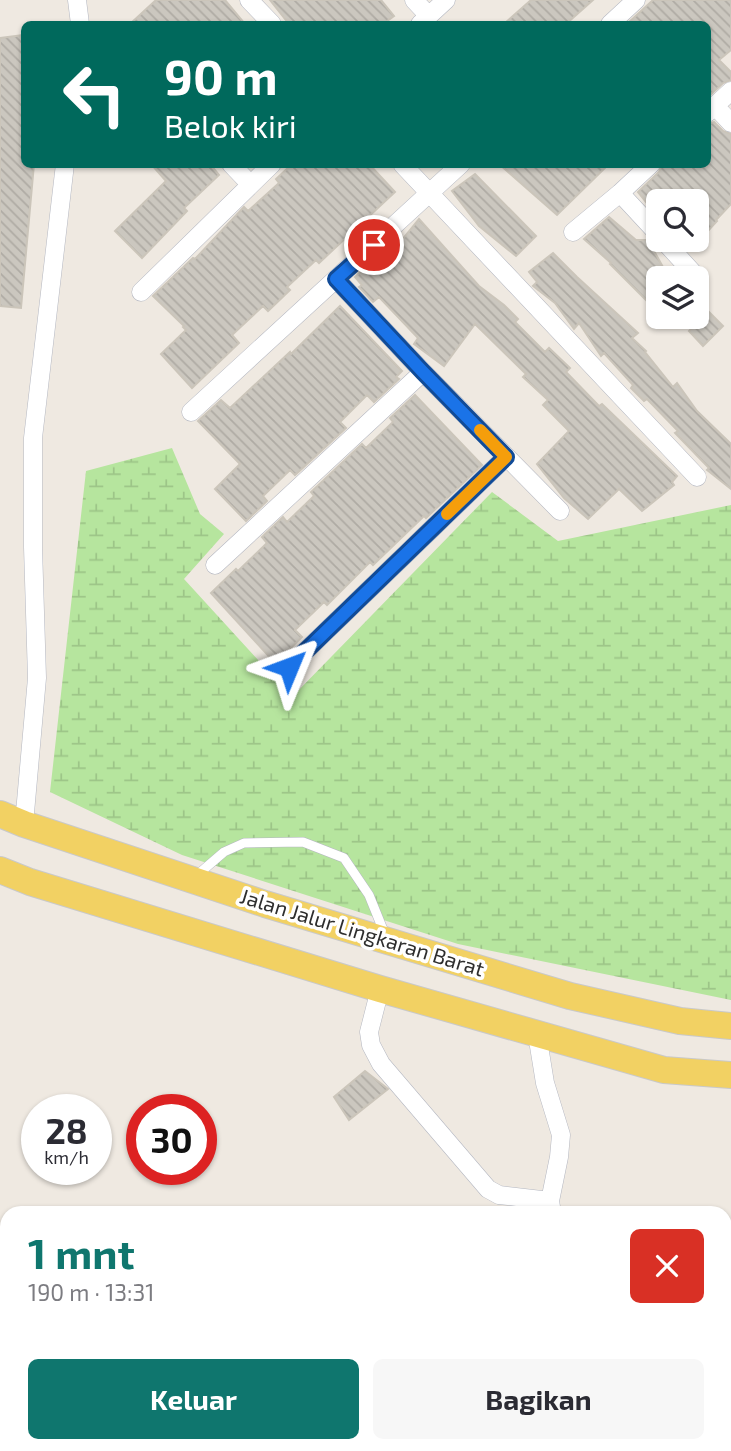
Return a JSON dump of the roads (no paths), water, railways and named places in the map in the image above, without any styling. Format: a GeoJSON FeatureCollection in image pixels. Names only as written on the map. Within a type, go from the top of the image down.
{"type":"FeatureCollection","features":[{"type":"Feature","properties":{"kind":"main road","name":"Jalan Jalur Lingkaran Barat"},"geometry":{"type":"LineString","coordinates":[[0,814],[265,904],[570,996],[680,1021],[731,1026]]}},
{"type":"Feature","properties":{"kind":"main road"},"geometry":{"type":"LineString","coordinates":[[0,870],[30,883],[380,989],[663,1070],[731,1075]]}},
{"type":"Feature","properties":{"kind":"street"},"geometry":{"type":"LineString","coordinates":[[77,0],[80,21]]}},
{"type":"Feature","properties":{"kind":"street"},"geometry":{"type":"LineString","coordinates":[[249,0],[269,21]]}},
{"type":"Feature","properties":{"kind":"street"},"geometry":{"type":"LineString","coordinates":[[414,0],[425,20],[446,0]]}},
{"type":"Feature","properties":{"kind":"street"},"geometry":{"type":"LineString","coordinates":[[613,21],[636,0]]}},
{"type":"Feature","properties":{"kind":"street"},"geometry":{"type":"LineString","coordinates":[[731,91],[711,109],[731,123]]}},
{"type":"Feature","properties":{"kind":"street"},"geometry":{"type":"LineString","coordinates":[[24,824],[37,678],[33,438],[65,168]]}},
{"type":"Feature","properties":{"kind":"street"},"geometry":{"type":"LineString","coordinates":[[235,168],[250,184]]}},
{"type":"Feature","properties":{"kind":"street"},"geometry":{"type":"LineString","coordinates":[[141,292],[268,168]]}},
{"type":"Feature","properties":{"kind":"street"},"geometry":{"type":"LineString","coordinates":[[406,168],[697,477]]}},
{"type":"Feature","properties":{"kind":"street"},"geometry":{"type":"LineString","coordinates":[[191,412],[457,168]]}},
{"type":"Feature","properties":{"kind":"street"},"geometry":{"type":"LineString","coordinates":[[573,232],[647,168]]}},
{"type":"Feature","properties":{"kind":"street"},"geometry":{"type":"LineString","coordinates":[[620,193],[646,221]]}},
{"type":"Feature","properties":{"kind":"street"},"geometry":{"type":"LineString","coordinates":[[674,252],[687,266]]}},
{"type":"Feature","properties":{"kind":"street"},"geometry":{"type":"LineString","coordinates":[[336,279],[560,511]]}},
{"type":"Feature","properties":{"kind":"street"},"geometry":{"type":"LineString","coordinates":[[215,565],[423,372]]}},
{"type":"Feature","properties":{"kind":"street"},"geometry":{"type":"LineString","coordinates":[[289,667],[506,457]]}},
{"type":"Feature","properties":{"kind":"street"},"geometry":{"type":"LineString","coordinates":[[380,989],[369,1032],[371,1045],[381,1064],[488,1189],[499,1195],[547,1206]]}},
{"type":"Feature","properties":{"kind":"street"},"geometry":{"type":"LineString","coordinates":[[537,1034],[545,1083],[561,1135],[551,1206]]}},
{"type":"Feature","properties":{"kind":"lane"},"geometry":{"type":"LineString","coordinates":[[191,880],[224,852],[244,843],[303,842],[344,858],[369,895],[388,942]]}}]}
